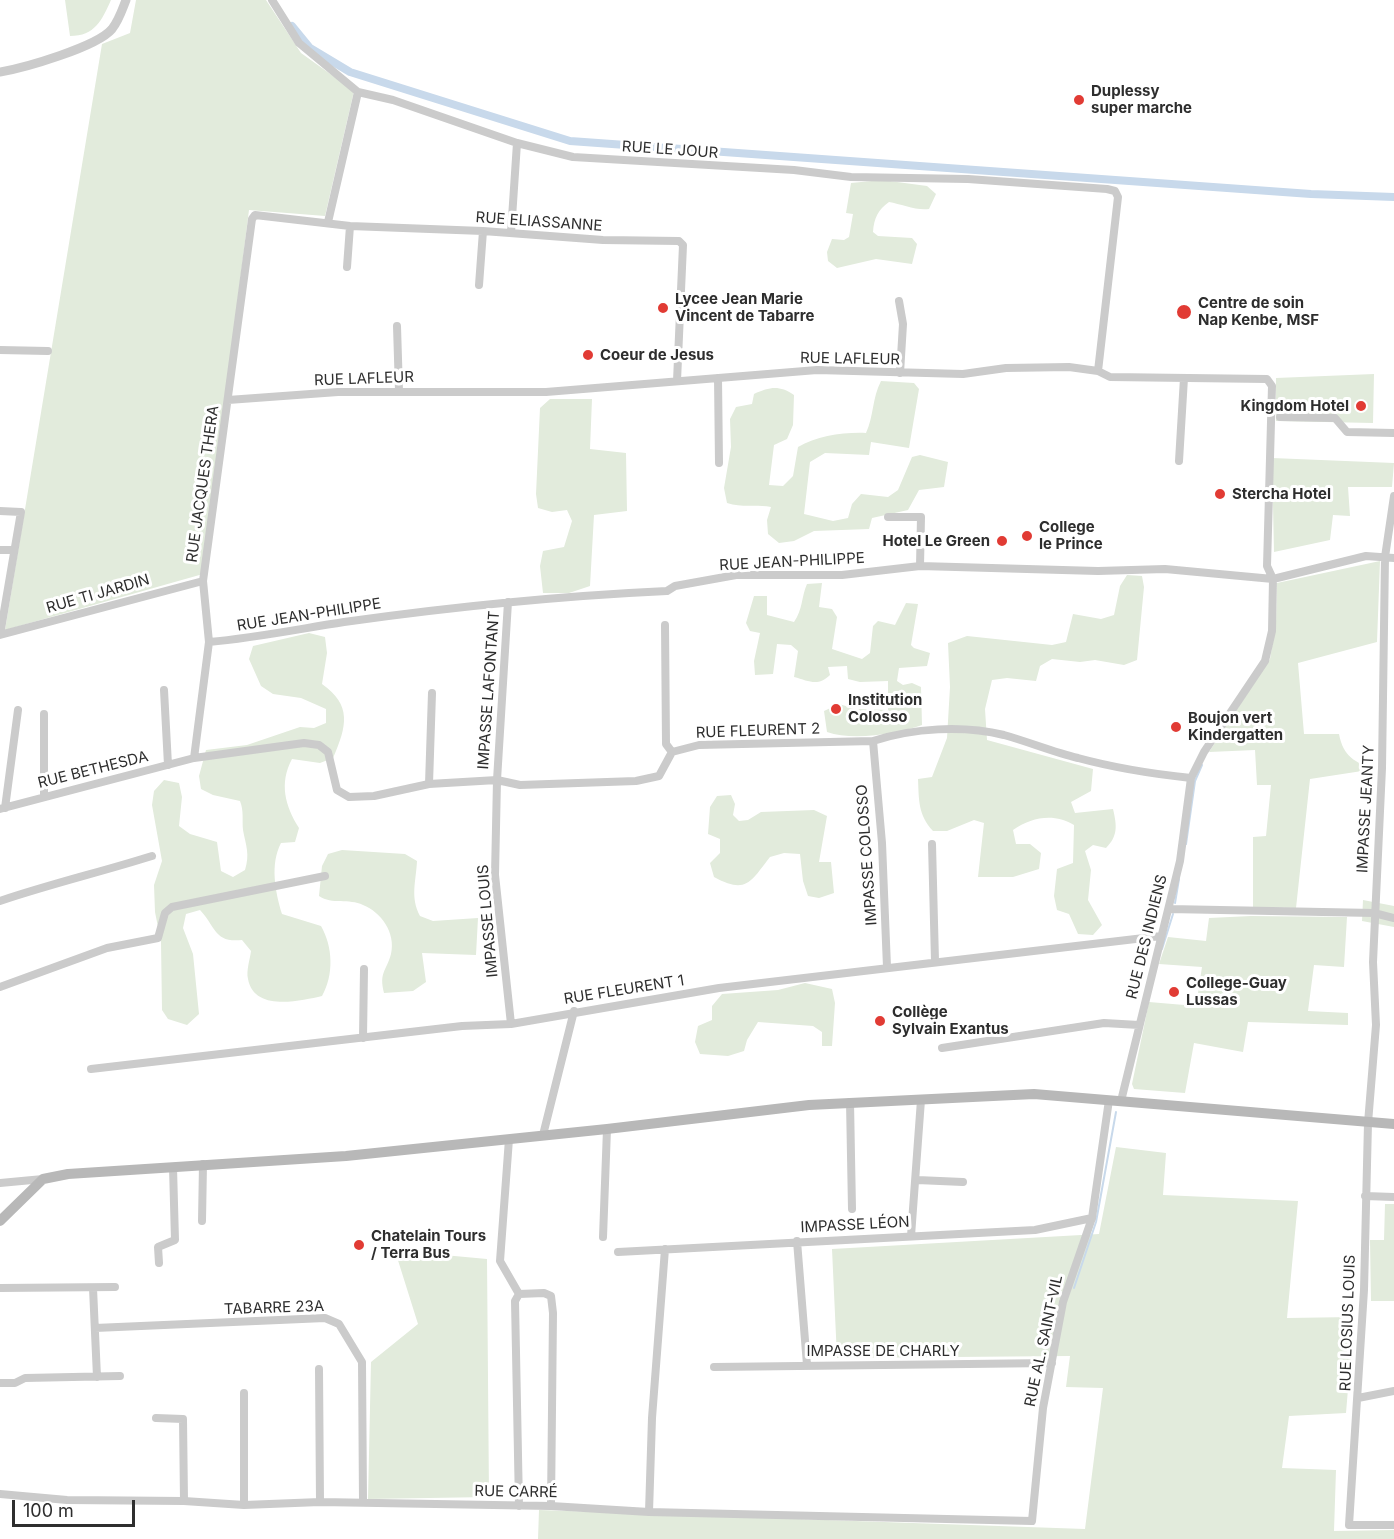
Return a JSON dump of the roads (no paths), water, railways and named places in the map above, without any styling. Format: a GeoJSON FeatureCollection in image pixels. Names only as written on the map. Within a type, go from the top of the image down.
{"type":"FeatureCollection","features":[{"type":"Feature","properties":{"kind":"main road"},"geometry":{"type":"LineString","coordinates":[[0,1221],[43,1179],[68,1173],[346,1156],[850,1102],[1034,1094],[1394,1124]]}},
{"type":"Feature","properties":{"kind":"street"},"geometry":{"type":"LineString","coordinates":[[0,72],[25,68],[97,41],[111,30],[126,0]]}},
{"type":"Feature","properties":{"kind":"street"},"geometry":{"type":"LineString","coordinates":[[272,0],[299,43],[358,92],[328,222]]}},
{"type":"Feature","properties":{"kind":"street","name":"RUE LE JOUR"},"geometry":{"type":"LineString","coordinates":[[358,92],[393,100],[517,143],[573,157],[794,170],[858,177],[968,179],[1115,191],[1118,197],[1098,371]]}},
{"type":"Feature","properties":{"kind":"street"},"geometry":{"type":"LineString","coordinates":[[511,233],[517,143]]}},
{"type":"Feature","properties":{"kind":"street","name":"RUE ELIASSANNE"},"geometry":{"type":"LineString","coordinates":[[255,214],[350,226],[483,231],[682,243],[677,381]]}},
{"type":"Feature","properties":{"kind":"street","name":"RUE JACQUES THERA"},"geometry":{"type":"LineString","coordinates":[[194,758],[209,642],[204,581],[252,219],[255,214]]}},
{"type":"Feature","properties":{"kind":"street"},"geometry":{"type":"LineString","coordinates":[[347,267],[350,226]]}},
{"type":"Feature","properties":{"kind":"street"},"geometry":{"type":"LineString","coordinates":[[479,285],[483,231]]}},
{"type":"Feature","properties":{"kind":"street"},"geometry":{"type":"LineString","coordinates":[[899,301],[903,324],[900,373]]}},
{"type":"Feature","properties":{"kind":"street"},"geometry":{"type":"LineString","coordinates":[[397,326],[399,392]]}},
{"type":"Feature","properties":{"kind":"street"},"geometry":{"type":"LineString","coordinates":[[0,350],[48,351]]}},
{"type":"Feature","properties":{"kind":"street","name":"RUE LAFLEUR"},"geometry":{"type":"LineString","coordinates":[[228,400],[338,392],[546,392],[817,370],[963,374],[1034,367],[1098,371],[1110,377],[1267,379],[1272,386],[1267,566],[1273,579]]}},
{"type":"Feature","properties":{"kind":"street"},"geometry":{"type":"LineString","coordinates":[[718,378],[719,463]]}},
{"type":"Feature","properties":{"kind":"street"},"geometry":{"type":"LineString","coordinates":[[1179,461],[1184,378]]}},
{"type":"Feature","properties":{"kind":"street"},"geometry":{"type":"LineString","coordinates":[[1280,417],[1335,418],[1347,432],[1394,433]]}},
{"type":"Feature","properties":{"kind":"street","name":"IMPASSE JEANTY"},"geometry":{"type":"LineString","coordinates":[[1368,1123],[1376,1025],[1374,913],[1394,496]]}},
{"type":"Feature","properties":{"kind":"street"},"geometry":{"type":"LineString","coordinates":[[0,511],[21,512],[0,635]]}},
{"type":"Feature","properties":{"kind":"street"},"geometry":{"type":"LineString","coordinates":[[888,517],[922,518],[920,566]]}},
{"type":"Feature","properties":{"kind":"street"},"geometry":{"type":"LineString","coordinates":[[0,550],[14,550]]}},
{"type":"Feature","properties":{"kind":"street","name":"RUE JEAN-PHILIPPE"},"geometry":{"type":"LineString","coordinates":[[209,642],[261,638],[343,622],[555,596],[667,591],[675,586],[736,575],[842,575],[920,566],[1098,571],[1165,569],[1273,579],[1366,556],[1390,558]]}},
{"type":"Feature","properties":{"kind":"street","name":"RUE DES INDIENS"},"geometry":{"type":"LineString","coordinates":[[1115,1100],[1139,1025],[1169,909],[1180,861],[1191,778],[1204,752],[1264,661],[1272,632],[1273,579]]}},
{"type":"Feature","properties":{"kind":"street","name":"RUE TI JARDIN"},"geometry":{"type":"LineString","coordinates":[[0,635],[204,581]]}},
{"type":"Feature","properties":{"kind":"street","name":"IMPASSE LAFONTANT"},"geometry":{"type":"LineString","coordinates":[[497,780],[508,602]]}},
{"type":"Feature","properties":{"kind":"street"},"geometry":{"type":"LineString","coordinates":[[194,758],[304,743],[319,745],[328,752],[337,790],[349,797],[374,796],[429,784],[497,780],[520,785],[636,781],[659,776],[672,752],[666,744],[665,625]]}},
{"type":"Feature","properties":{"kind":"street"},"geometry":{"type":"LineString","coordinates":[[164,690],[168,765]]}},
{"type":"Feature","properties":{"kind":"street"},"geometry":{"type":"LineString","coordinates":[[429,784],[432,693]]}},
{"type":"Feature","properties":{"kind":"street"},"geometry":{"type":"LineString","coordinates":[[2,809],[18,710]]}},
{"type":"Feature","properties":{"kind":"street"},"geometry":{"type":"LineString","coordinates":[[44,714],[44,796]]}},
{"type":"Feature","properties":{"kind":"street","name":"RUE FLEURENT 2"},"geometry":{"type":"LineString","coordinates":[[672,752],[699,745],[873,741],[892,735],[944,729],[1001,735],[1078,758],[1191,778]]}},
{"type":"Feature","properties":{"kind":"street","name":"IMPASSE COLOSSO"},"geometry":{"type":"LineString","coordinates":[[873,741],[882,843],[887,967]]}},
{"type":"Feature","properties":{"kind":"street","name":"RUE BETHESDA"},"geometry":{"type":"LineString","coordinates":[[2,809],[194,758]]}},
{"type":"Feature","properties":{"kind":"street","name":"IMPASSE LOUIS"},"geometry":{"type":"LineString","coordinates":[[497,780],[495,875],[502,921],[511,1024]]}},
{"type":"Feature","properties":{"kind":"street"},"geometry":{"type":"LineString","coordinates":[[932,844],[935,961]]}},
{"type":"Feature","properties":{"kind":"street"},"geometry":{"type":"LineString","coordinates":[[0,901],[52,883],[82,878],[152,856]]}},
{"type":"Feature","properties":{"kind":"street"},"geometry":{"type":"LineString","coordinates":[[0,987],[107,948],[158,938],[165,913],[172,907],[325,876]]}},
{"type":"Feature","properties":{"kind":"street"},"geometry":{"type":"LineString","coordinates":[[1169,909],[1374,913],[1394,918]]}},
{"type":"Feature","properties":{"kind":"street","name":"RUE FLEURENT 1"},"geometry":{"type":"LineString","coordinates":[[91,1069],[462,1026],[511,1024],[574,1011],[719,988],[1161,936]]}},
{"type":"Feature","properties":{"kind":"street"},"geometry":{"type":"LineString","coordinates":[[363,1038],[364,969]]}},
{"type":"Feature","properties":{"kind":"street"},"geometry":{"type":"LineString","coordinates":[[543,1136],[574,1011]]}},
{"type":"Feature","properties":{"kind":"street"},"geometry":{"type":"LineString","coordinates":[[942,1048],[1104,1023],[1139,1025]]}},
{"type":"Feature","properties":{"kind":"street"},"geometry":{"type":"LineString","coordinates":[[911,1236],[917,1180],[921,1100]]}},
{"type":"Feature","properties":{"kind":"street","name":"RUE AL. SAINT-VIL"},"geometry":{"type":"LineString","coordinates":[[1032,1521],[1043,1408],[1063,1302],[1092,1218],[1115,1100]]}},
{"type":"Feature","properties":{"kind":"street"},"geometry":{"type":"LineString","coordinates":[[850,1102],[852,1209]]}},
{"type":"Feature","properties":{"kind":"street","name":"RUE LOSIUS LOUIS"},"geometry":{"type":"LineString","coordinates":[[1368,1123],[1358,1398],[1349,1525],[1394,1525]]}},
{"type":"Feature","properties":{"kind":"street"},"geometry":{"type":"LineString","coordinates":[[603,1237],[607,1129]]}},
{"type":"Feature","properties":{"kind":"street"},"geometry":{"type":"LineString","coordinates":[[509,1139],[500,1261],[519,1294]]}},
{"type":"Feature","properties":{"kind":"street"},"geometry":{"type":"LineString","coordinates":[[202,1221],[203,1164]]}},
{"type":"Feature","properties":{"kind":"street"},"geometry":{"type":"LineString","coordinates":[[159,1263],[159,1246],[173,1243],[175,1240],[173,1167]]}},
{"type":"Feature","properties":{"kind":"street"},"geometry":{"type":"LineString","coordinates":[[0,1183],[43,1179]]}},
{"type":"Feature","properties":{"kind":"street"},"geometry":{"type":"LineString","coordinates":[[917,1180],[963,1182]]}},
{"type":"Feature","properties":{"kind":"street"},"geometry":{"type":"LineString","coordinates":[[1365,1196],[1394,1197]]}},
{"type":"Feature","properties":{"kind":"street","name":"IMPASSE LÉON"},"geometry":{"type":"LineString","coordinates":[[618,1252],[1035,1230],[1092,1218]]}},
{"type":"Feature","properties":{"kind":"street"},"geometry":{"type":"LineString","coordinates":[[797,1241],[807,1365]]}},
{"type":"Feature","properties":{"kind":"street"},"geometry":{"type":"LineString","coordinates":[[649,1512],[652,1418],[665,1249]]}},
{"type":"Feature","properties":{"kind":"street"},"geometry":{"type":"LineString","coordinates":[[0,1287],[115,1287]]}},
{"type":"Feature","properties":{"kind":"street"},"geometry":{"type":"LineString","coordinates":[[93,1288],[97,1377]]}},
{"type":"Feature","properties":{"kind":"street"},"geometry":{"type":"LineString","coordinates":[[519,1294],[544,1293],[551,1296],[553,1313],[551,1506]]}},
{"type":"Feature","properties":{"kind":"street"},"geometry":{"type":"LineString","coordinates":[[519,1294],[515,1301],[519,1506]]}},
{"type":"Feature","properties":{"kind":"street","name":"TABARRE 23A"},"geometry":{"type":"LineString","coordinates":[[95,1328],[325,1318],[339,1324],[362,1362],[363,1502]]}},
{"type":"Feature","properties":{"kind":"street","name":"IMPASSE DE CHARLY"},"geometry":{"type":"LineString","coordinates":[[714,1367],[1052,1363]]}},
{"type":"Feature","properties":{"kind":"street"},"geometry":{"type":"LineString","coordinates":[[319,1369],[320,1502]]}},
{"type":"Feature","properties":{"kind":"street"},"geometry":{"type":"LineString","coordinates":[[0,1383],[15,1383],[25,1377],[120,1376]]}},
{"type":"Feature","properties":{"kind":"street"},"geometry":{"type":"LineString","coordinates":[[1358,1398],[1394,1391]]}},
{"type":"Feature","properties":{"kind":"street"},"geometry":{"type":"LineString","coordinates":[[244,1393],[244,1505]]}},
{"type":"Feature","properties":{"kind":"street"},"geometry":{"type":"LineString","coordinates":[[156,1418],[183,1419],[184,1501]]}},
{"type":"Feature","properties":{"kind":"street","name":"RUE CARRÉ"},"geometry":{"type":"LineString","coordinates":[[0,1494],[67,1500],[184,1501],[244,1505],[363,1502],[551,1506],[649,1512],[1032,1521]]}},
{"type":"Feature","properties":{"kind":"waterway"},"geometry":{"type":"LineString","coordinates":[[292,26],[310,48],[350,72],[570,141],[1311,194],[1394,197]]}},
{"type":"Feature","properties":{"kind":"waterway"},"geometry":{"type":"LineString","coordinates":[[1186,844],[1195,781],[1202,765]]}},
{"type":"Feature","properties":{"kind":"waterway"},"geometry":{"type":"LineString","coordinates":[[1175,903],[1179,879]]}},
{"type":"Feature","properties":{"kind":"waterway"},"geometry":{"type":"LineString","coordinates":[[1162,949],[1173,914]]}},
{"type":"Feature","properties":{"kind":"waterway"},"geometry":{"type":"LineString","coordinates":[[1074,1288],[1096,1222],[1116,1112]]}},
{"type":"Feature","properties":{"kind":"place","name":"Duplessy super marche"},"geometry":{"type":"Point","coordinates":[1079,100]}},
{"type":"Feature","properties":{"kind":"place","name":"Lycee Jean Marie Vincent de Tabarre"},"geometry":{"type":"Point","coordinates":[663,308]}},
{"type":"Feature","properties":{"kind":"place","name":"Centre de soin Nap Kenbe, MSF"},"geometry":{"type":"Point","coordinates":[1184,312]}},
{"type":"Feature","properties":{"kind":"place","name":"Coeur de Jesus"},"geometry":{"type":"Point","coordinates":[588,355]}},
{"type":"Feature","properties":{"kind":"place","name":"Kingdom Hotel"},"geometry":{"type":"Point","coordinates":[1361,406]}},
{"type":"Feature","properties":{"kind":"place","name":"Stercha Hotel"},"geometry":{"type":"Point","coordinates":[1220,494]}},
{"type":"Feature","properties":{"kind":"place","name":"College le Prince"},"geometry":{"type":"Point","coordinates":[1027,536]}},
{"type":"Feature","properties":{"kind":"place","name":"Hotel Le Green"},"geometry":{"type":"Point","coordinates":[1002,541]}},
{"type":"Feature","properties":{"kind":"place","name":"Institution Colosso"},"geometry":{"type":"Point","coordinates":[836,709]}},
{"type":"Feature","properties":{"kind":"place","name":"Boujon vert Kindergatten"},"geometry":{"type":"Point","coordinates":[1176,727]}},
{"type":"Feature","properties":{"kind":"place","name":"College-Guay Lussas"},"geometry":{"type":"Point","coordinates":[1174,992]}},
{"type":"Feature","properties":{"kind":"place","name":"Collège Sylvain Exantus"},"geometry":{"type":"Point","coordinates":[880,1021]}},
{"type":"Feature","properties":{"kind":"place","name":"Chatelain Tours / Terra Bus"},"geometry":{"type":"Point","coordinates":[359,1245]}}]}
